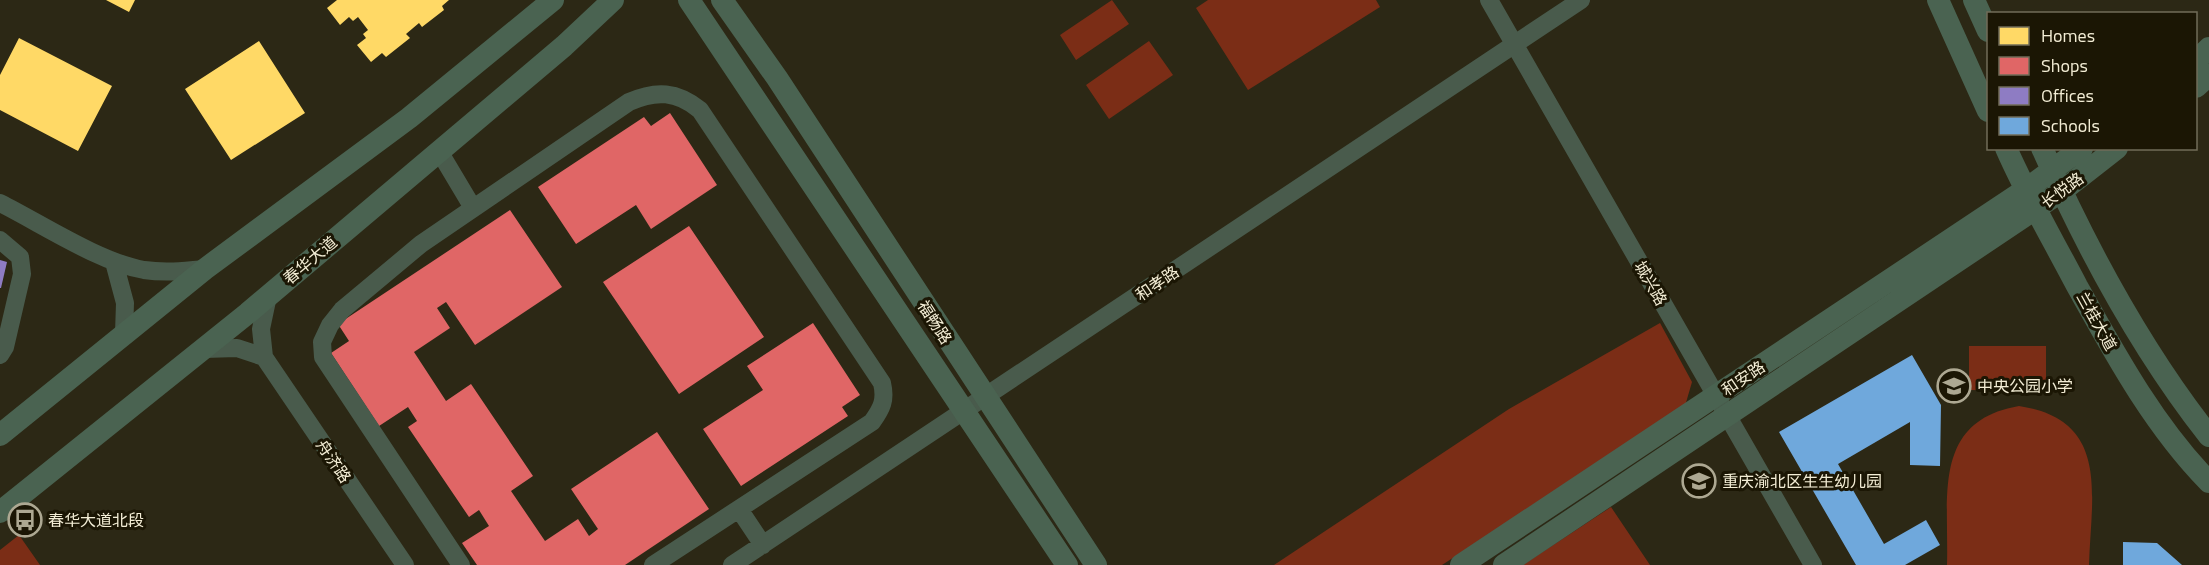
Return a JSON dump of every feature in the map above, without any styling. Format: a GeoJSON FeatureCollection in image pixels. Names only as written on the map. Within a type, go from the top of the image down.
{"type":"FeatureCollection","features":[{"type":"Feature","properties":{"kind":"main road"},"geometry":{"type":"LineString","coordinates":[[0,435],[205,269],[409,118],[553,0]]}},
{"type":"Feature","properties":{"kind":"main road","name":"春华大道"},"geometry":{"type":"LineString","coordinates":[[0,512],[268,296],[564,46],[613,0]]}},
{"type":"Feature","properties":{"kind":"main road","name":"福畅路"},"geometry":{"type":"LineString","coordinates":[[689,0],[1067,565]]}},
{"type":"Feature","properties":{"kind":"main road","name":"福畅路"},"geometry":{"type":"LineString","coordinates":[[722,0],[777,78],[985,399],[1096,565]]}},
{"type":"Feature","properties":{"kind":"main road"},"geometry":{"type":"LineString","coordinates":[[1938,0],[1987,107]]}},
{"type":"Feature","properties":{"kind":"main road"},"geometry":{"type":"LineString","coordinates":[[1974,0],[1987,28]]}},
{"type":"Feature","properties":{"kind":"main road"},"geometry":{"type":"LineString","coordinates":[[2197,60],[2209,48]]}},
{"type":"Feature","properties":{"kind":"main road"},"geometry":{"type":"LineString","coordinates":[[2197,86],[2209,75]]}},
{"type":"Feature","properties":{"kind":"main road","name":"兰桂大道"},"geometry":{"type":"LineString","coordinates":[[2007,150],[2030,199],[2110,346],[2152,412],[2209,482]]}},
{"type":"Feature","properties":{"kind":"main road","name":"兰桂大道"},"geometry":{"type":"LineString","coordinates":[[2043,150],[2062,191],[2134,326],[2175,393],[2209,436]]}},
{"type":"Feature","properties":{"kind":"main road","name":"长悦路"},"geometry":{"type":"LineString","coordinates":[[2030,199],[2052,171],[2079,150]]}},
{"type":"Feature","properties":{"kind":"main road","name":"长悦路"},"geometry":{"type":"LineString","coordinates":[[2030,199],[2062,191],[2114,150]]}},
{"type":"Feature","properties":{"kind":"main road","name":"和安路"},"geometry":{"type":"LineString","coordinates":[[1461,565],[1715,397],[2030,199]]}},
{"type":"Feature","properties":{"kind":"main road","name":"和安路"},"geometry":{"type":"LineString","coordinates":[[1504,565],[1728,416],[2030,199]]}},
{"type":"Feature","properties":{"kind":"street","name":"城兴路"},"geometry":{"type":"LineString","coordinates":[[1489,0],[1813,565]]}},
{"type":"Feature","properties":{"kind":"street","name":"和孝路"},"geometry":{"type":"LineString","coordinates":[[732,565],[985,399],[1581,0]]}},
{"type":"Feature","properties":{"kind":"street"},"geometry":{"type":"LineString","coordinates":[[461,565],[323,357],[322,342],[330,325],[342,309],[421,244],[629,102],[645,95],[676,94],[700,110],[882,383],[885,396],[882,409],[872,422],[653,565]]}},
{"type":"Feature","properties":{"kind":"street"},"geometry":{"type":"LineString","coordinates":[[439,152],[474,208]]}},
{"type":"Feature","properties":{"kind":"street"},"geometry":{"type":"LineString","coordinates":[[0,203],[114,262],[143,270],[170,272],[205,269]]}},
{"type":"Feature","properties":{"kind":"street"},"geometry":{"type":"LineString","coordinates":[[0,240],[20,257],[22,274],[5,347],[0,356]]}},
{"type":"Feature","properties":{"kind":"street"},"geometry":{"type":"LineString","coordinates":[[114,262],[125,303],[124,333]]}},
{"type":"Feature","properties":{"kind":"street"},"geometry":{"type":"LineString","coordinates":[[204,349],[237,348],[264,357],[261,329],[268,296]]}},
{"type":"Feature","properties":{"kind":"street","name":"舟济路"},"geometry":{"type":"LineString","coordinates":[[264,357],[405,565]]}},
{"type":"Feature","properties":{"kind":"street"},"geometry":{"type":"LineString","coordinates":[[739,509],[763,545]]}},
{"type":"Feature","properties":{"kind":"shaded area"},"geometry":{"type":"Polygon","coordinates":[[[1112,0],[1129,24],[1076,60],[1060,35],[1112,0]]]}},
{"type":"Feature","properties":{"kind":"shaded area"},"geometry":{"type":"Polygon","coordinates":[[[1208,0],[1376,0],[1380,7],[1248,90],[1196,8],[1208,0]]]}},
{"type":"Feature","properties":{"kind":"shaded area"},"geometry":{"type":"Polygon","coordinates":[[[1149,41],[1173,75],[1109,119],[1086,85],[1149,41]]]}},
{"type":"Feature","properties":{"kind":"shaded area"},"geometry":{"type":"Polygon","coordinates":[[[1660,323],[1692,382],[1685,406],[1442,565],[1274,565],[1509,409],[1660,323]]]}},
{"type":"Feature","properties":{"kind":"shaded area"},"geometry":{"type":"Polygon","coordinates":[[[1969,346],[2046,346],[2046,391],[1969,390],[1969,346]]]}},
{"type":"Feature","properties":{"kind":"shaded area"},"geometry":{"type":"Polygon","coordinates":[[[2019,406],[2049,414],[2069,427],[2082,444],[2089,464],[2092,488],[2089,565],[1947,565],[1948,488],[1951,465],[1959,445],[1971,427],[1991,414],[2019,406]]]}},
{"type":"Feature","properties":{"kind":"shaded area"},"geometry":{"type":"Polygon","coordinates":[[[1611,507],[1650,565],[1523,565],[1611,507]]]}},
{"type":"Feature","properties":{"kind":"shaded area"},"geometry":{"type":"Polygon","coordinates":[[[19,535],[40,565],[0,565],[0,550],[19,535]]]}},
{"type":"Feature","properties":{"kind":"building: Homes"},"geometry":{"type":"Polygon","coordinates":[[[106,0],[135,0],[129,12],[106,0]]]}},
{"type":"Feature","properties":{"kind":"building: Homes"},"geometry":{"type":"Polygon","coordinates":[[[337,0],[449,0],[442,6],[444,10],[422,27],[419,23],[406,34],[410,38],[386,57],[382,53],[371,62],[357,45],[366,38],[363,34],[368,30],[358,17],[353,21],[349,17],[340,25],[327,8],[337,0]]]}},
{"type":"Feature","properties":{"kind":"building: Homes"},"geometry":{"type":"Polygon","coordinates":[[[19,38],[112,86],[78,151],[0,110],[0,75],[19,38]]]}},
{"type":"Feature","properties":{"kind":"building: Homes"},"geometry":{"type":"Polygon","coordinates":[[[259,41],[305,113],[231,160],[185,89],[259,41]]]}},
{"type":"Feature","properties":{"kind":"building: Shops"},"geometry":{"type":"Polygon","coordinates":[[[670,113],[717,185],[651,229],[636,205],[576,244],[538,187],[644,117],[651,126],[670,113]]]}},
{"type":"Feature","properties":{"kind":"building: Shops"},"geometry":{"type":"Polygon","coordinates":[[[510,210],[562,287],[475,345],[446,302],[437,308],[450,328],[414,352],[446,401],[471,384],[533,476],[511,491],[545,541],[578,519],[589,536],[598,529],[571,489],[657,432],[709,509],[625,565],[477,565],[462,543],[489,526],[479,510],[469,517],[408,427],[417,421],[408,407],[379,426],[331,353],[349,341],[338,324],[510,210]]]}},
{"type":"Feature","properties":{"kind":"building: Shops"},"geometry":{"type":"Polygon","coordinates":[[[689,226],[764,337],[679,394],[603,282],[689,226]]]}},
{"type":"Feature","properties":{"kind":"building: Shops"},"geometry":{"type":"Polygon","coordinates":[[[813,323],[860,395],[842,407],[848,416],[741,486],[703,429],[763,390],[747,366],[813,323]]]}},
{"type":"Feature","properties":{"kind":"building: Offices"},"geometry":{"type":"Polygon","coordinates":[[[0,260],[7,262],[1,288],[0,288],[0,260]]]}},
{"type":"Feature","properties":{"kind":"building: Schools"},"geometry":{"type":"Polygon","coordinates":[[[1912,355],[1941,405],[1940,466],[1910,465],[1910,422],[1838,464],[1884,544],[1926,520],[1940,545],[1905,565],[1856,565],[1779,432],[1912,355]]]}},
{"type":"Feature","properties":{"kind":"building: Schools"},"geometry":{"type":"Polygon","coordinates":[[[2123,542],[2157,543],[2182,565],[2123,565],[2123,542]]]}},
{"type":"Feature","properties":{"kind":"place","name":"中央公园小学"},"geometry":{"type":"Point","coordinates":[1954,386]}},
{"type":"Feature","properties":{"kind":"place","name":"重庆渝北区生生幼儿园"},"geometry":{"type":"Point","coordinates":[1699,481]}},
{"type":"Feature","properties":{"kind":"place","name":"春华大道北段"},"geometry":{"type":"Point","coordinates":[25,520]}}]}
